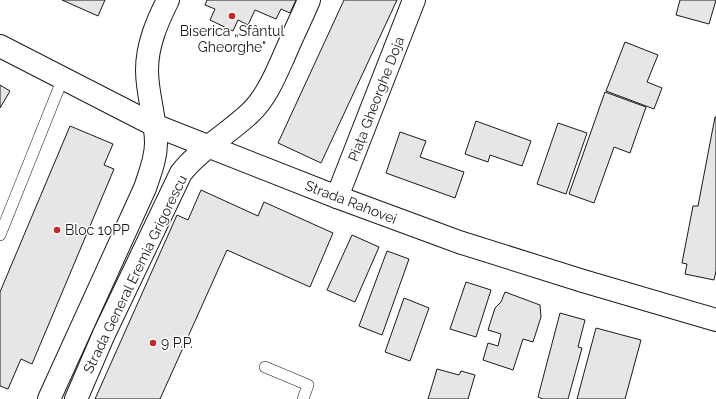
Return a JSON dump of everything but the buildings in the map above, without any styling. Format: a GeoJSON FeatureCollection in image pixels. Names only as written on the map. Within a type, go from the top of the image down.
{"type":"FeatureCollection","features":[{"type":"Feature","properties":{"kind":"street","name":"Strada General Eremia Grigorescu"},"geometry":{"type":"LineString","coordinates":[[49,399],[144,188],[153,164],[156,143],[147,69],[149,48],[154,31],[168,0]]}},
{"type":"Feature","properties":{"kind":"street","name":"Strada General Eremia Grigorescu"},"geometry":{"type":"LineString","coordinates":[[76,399],[104,334],[181,173],[207,147],[251,113],[263,98],[309,0]]}},
{"type":"Feature","properties":{"kind":"street","name":"Piața Gheorghe Doja"},"geometry":{"type":"LineString","coordinates":[[337,198],[414,0]]}},
{"type":"Feature","properties":{"kind":"street","name":"Strada Rahovei"},"geometry":{"type":"LineString","coordinates":[[0,46],[154,125],[337,198],[459,242],[583,281],[716,320]]}},
{"type":"Feature","properties":{"kind":"lane"},"geometry":{"type":"LineString","coordinates":[[0,235],[63,78]]}},
{"type":"Feature","properties":{"kind":"lane"},"geometry":{"type":"LineString","coordinates":[[265,367],[308,385],[303,399]]}},
{"type":"Feature","properties":{"kind":"place","name":"Biserica „Sfântul Gheorghe\""},"geometry":{"type":"Point","coordinates":[232,16]}},
{"type":"Feature","properties":{"kind":"place","name":"Bloc 10PP"},"geometry":{"type":"Point","coordinates":[57,230]}},
{"type":"Feature","properties":{"kind":"place","name":"9 P.P."},"geometry":{"type":"Point","coordinates":[153,343]}}]}
